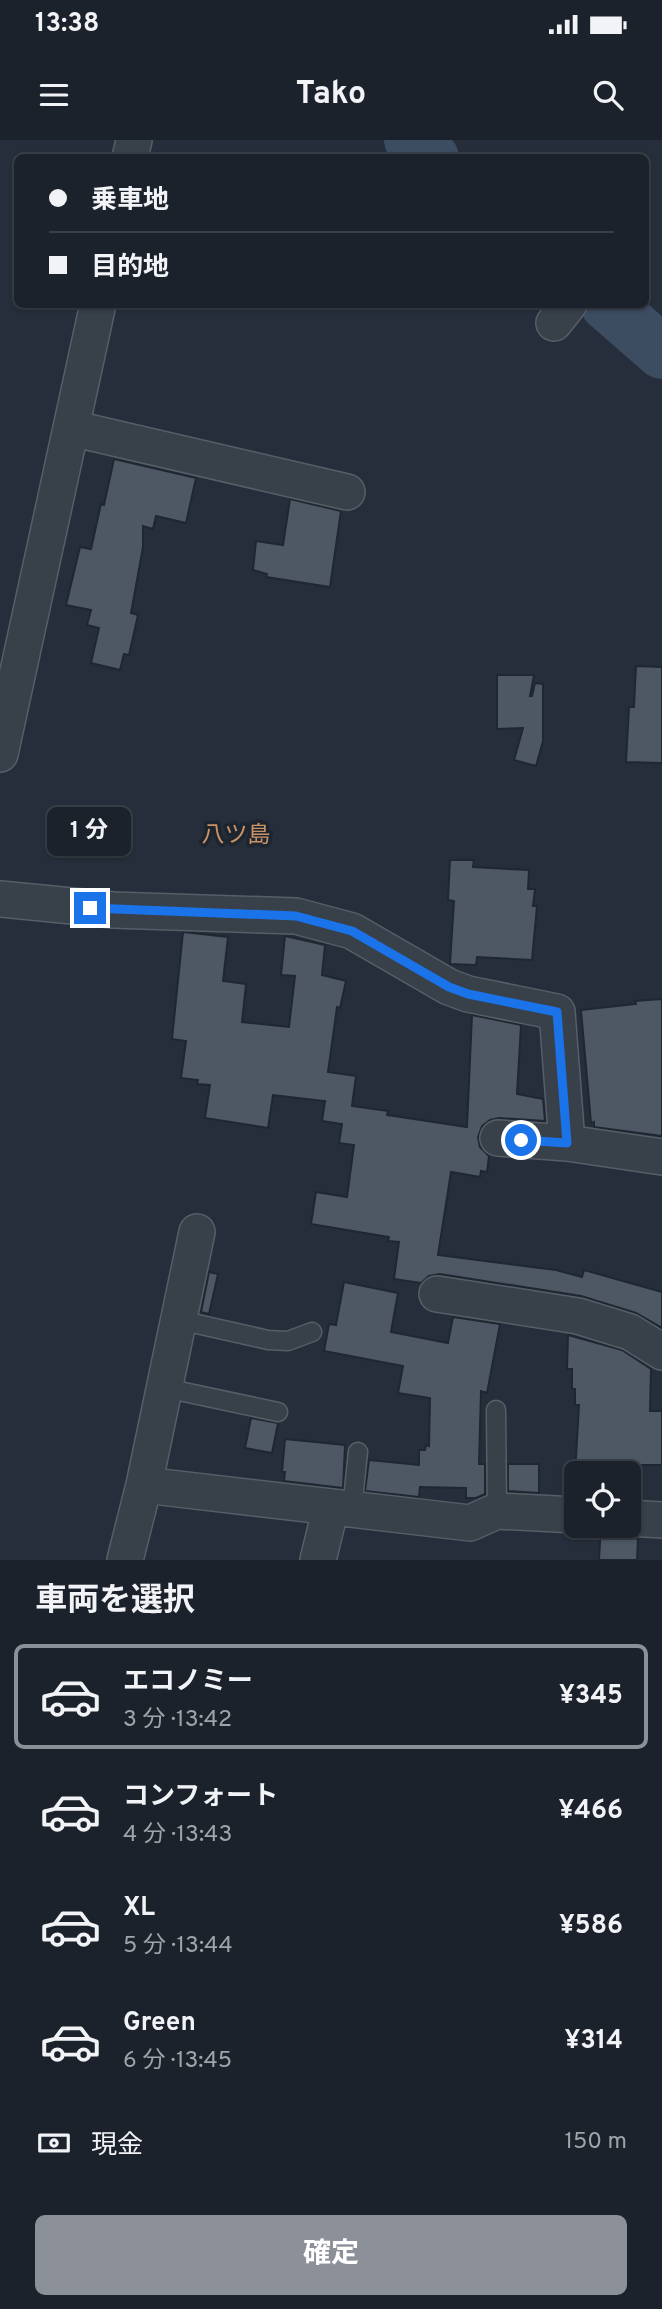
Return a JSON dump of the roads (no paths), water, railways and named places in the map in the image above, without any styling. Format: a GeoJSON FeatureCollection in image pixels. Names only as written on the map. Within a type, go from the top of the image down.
{"type":"FeatureCollection","features":[{"type":"Feature","properties":{"kind":"street"},"geometry":{"type":"LineString","coordinates":[[0,754],[97,308]]}},
{"type":"Feature","properties":{"kind":"street"},"geometry":{"type":"LineString","coordinates":[[71,428],[347,492]]}},
{"type":"Feature","properties":{"kind":"street"},"geometry":{"type":"LineString","coordinates":[[0,900],[113,910],[296,916],[352,931],[449,987],[468,994],[557,1012],[567,1143]]}},
{"type":"Feature","properties":{"kind":"street"},"geometry":{"type":"LineString","coordinates":[[498,1138],[567,1143],[662,1157]]}},
{"type":"Feature","properties":{"kind":"street"},"geometry":{"type":"LineString","coordinates":[[125,1560],[144,1485],[198,1232]]}},
{"type":"Feature","properties":{"kind":"street"},"geometry":{"type":"LineString","coordinates":[[437,1294],[578,1316],[630,1332],[662,1352]]}},
{"type":"Feature","properties":{"kind":"street"},"geometry":{"type":"LineString","coordinates":[[144,1485],[470,1523],[497,1511],[564,1514]]}},
{"type":"Feature","properties":{"kind":"street"},"geometry":{"type":"LineString","coordinates":[[318,1560],[341,1508]]}},
{"type":"Feature","properties":{"kind":"street"},"geometry":{"type":"LineString","coordinates":[[641,1519],[662,1520]]}},
{"type":"Feature","properties":{"kind":"lane"},"geometry":{"type":"LineString","coordinates":[[179,1320],[268,1340],[288,1341],[312,1332]]}},
{"type":"Feature","properties":{"kind":"lane"},"geometry":{"type":"LineString","coordinates":[[164,1388],[278,1412]]}},
{"type":"Feature","properties":{"kind":"lane"},"geometry":{"type":"LineString","coordinates":[[496,1410],[497,1511]]}},
{"type":"Feature","properties":{"kind":"lane"},"geometry":{"type":"LineString","coordinates":[[341,1508],[358,1452]]}},
{"type":"Feature","properties":{"kind":"waterway"},"geometry":{"type":"LineString","coordinates":[[411,140],[427,154]]}},
{"type":"Feature","properties":{"kind":"waterway"},"geometry":{"type":"LineString","coordinates":[[612,308],[662,352]]}},
{"type":"Feature","properties":{"kind":"district","name":"八ツ島"},"geometry":{"type":"Point","coordinates":[236,834]}}]}
